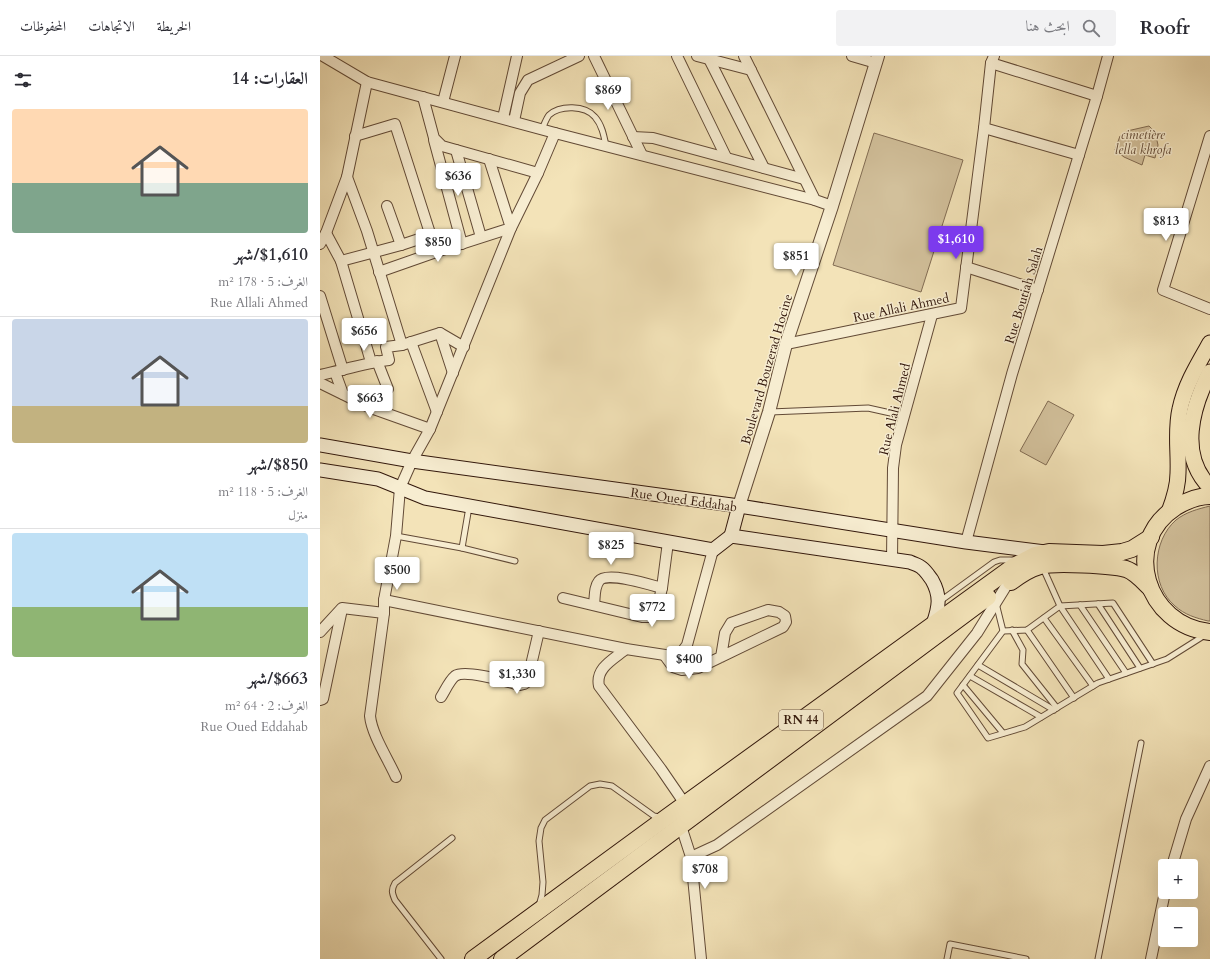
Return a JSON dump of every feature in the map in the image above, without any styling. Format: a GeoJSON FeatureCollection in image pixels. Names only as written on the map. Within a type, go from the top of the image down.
{"type":"FeatureCollection","features":[{"type":"Feature","properties":{"kind":"highway"},"geometry":{"type":"LineString","coordinates":[[1210,496],[1203,496],[1185,502],[1169,512],[1158,523],[1151,537],[1146,554],[1146,571],[1150,588],[1159,605],[1173,619],[1190,628],[1210,633]]}},
{"type":"Feature","properties":{"kind":"highway","name":"RN 44"},"geometry":{"type":"LineString","coordinates":[[502,959],[984,600],[1045,559],[1122,552],[1132,549],[1151,537]]}},
{"type":"Feature","properties":{"kind":"highway","name":"RN 44"},"geometry":{"type":"LineString","coordinates":[[473,959],[933,624],[1025,560],[1035,555],[1058,564],[1126,569],[1140,578],[1150,588]]}},
{"type":"Feature","properties":{"kind":"highway"},"geometry":{"type":"LineString","coordinates":[[509,959],[538,933]]}},
{"type":"Feature","properties":{"kind":"highway"},"geometry":{"type":"LineString","coordinates":[[466,959],[486,949]]}},
{"type":"Feature","properties":{"kind":"main road"},"geometry":{"type":"LineString","coordinates":[[1169,512],[1175,496],[1178,474],[1177,430],[1180,410],[1186,389],[1210,343]]}},
{"type":"Feature","properties":{"kind":"main road"},"geometry":{"type":"LineString","coordinates":[[1210,372],[1200,390],[1194,411],[1191,431],[1192,455],[1199,473],[1210,487]]}},
{"type":"Feature","properties":{"kind":"main road","name":"Rue Oued Eddahab"},"geometry":{"type":"LineString","coordinates":[[320,445],[412,461],[739,506],[966,542],[1045,559]]}},
{"type":"Feature","properties":{"kind":"main road"},"geometry":{"type":"LineString","coordinates":[[320,470],[378,479],[425,498],[469,507],[713,550],[732,536],[739,506]]}},
{"type":"Feature","properties":{"kind":"main road"},"geometry":{"type":"LineString","coordinates":[[732,536],[910,562],[922,568],[937,589],[939,602],[933,624]]}},
{"type":"Feature","properties":{"kind":"street"},"geometry":{"type":"LineString","coordinates":[[323,56],[367,82],[555,133],[815,200],[832,206]]}},
{"type":"Feature","properties":{"kind":"street"},"geometry":{"type":"LineString","coordinates":[[443,102],[455,56]]}},
{"type":"Feature","properties":{"kind":"street"},"geometry":{"type":"LineString","coordinates":[[503,118],[517,56]]}},
{"type":"Feature","properties":{"kind":"street"},"geometry":{"type":"LineString","coordinates":[[514,121],[520,93],[528,80],[579,56]]}},
{"type":"Feature","properties":{"kind":"street"},"geometry":{"type":"LineString","coordinates":[[594,56],[642,155]]}},
{"type":"Feature","properties":{"kind":"street"},"geometry":{"type":"LineString","coordinates":[[677,56],[726,157]]}},
{"type":"Feature","properties":{"kind":"street"},"geometry":{"type":"LineString","coordinates":[[697,56],[751,70]]}},
{"type":"Feature","properties":{"kind":"street"},"geometry":{"type":"LineString","coordinates":[[744,56],[815,200]]}},
{"type":"Feature","properties":{"kind":"street"},"geometry":{"type":"LineString","coordinates":[[852,56],[877,60]]}},
{"type":"Feature","properties":{"kind":"street","name":"Rue Boutiah Salah"},"geometry":{"type":"LineString","coordinates":[[966,542],[1012,374],[1108,56]]}},
{"type":"Feature","properties":{"kind":"street"},"geometry":{"type":"LineString","coordinates":[[709,59],[764,168]]}},
{"type":"Feature","properties":{"kind":"street"},"geometry":{"type":"LineString","coordinates":[[993,59],[1097,96]]}},
{"type":"Feature","properties":{"kind":"street","name":"Rue Allali Ahmed"},"geometry":{"type":"LineString","coordinates":[[786,344],[961,308],[993,59]]}},
{"type":"Feature","properties":{"kind":"street","name":"Boulevard Bouzerad Hocine"},"geometry":{"type":"LineString","coordinates":[[739,506],[769,412],[786,344],[832,206],[877,60]]}},
{"type":"Feature","properties":{"kind":"street"},"geometry":{"type":"LineString","coordinates":[[320,244],[326,234],[347,177],[367,82]]}},
{"type":"Feature","properties":{"kind":"street"},"geometry":{"type":"LineString","coordinates":[[422,97],[462,244]]}},
{"type":"Feature","properties":{"kind":"street"},"geometry":{"type":"LineString","coordinates":[[355,136],[395,124],[436,252]]}},
{"type":"Feature","properties":{"kind":"street"},"geometry":{"type":"LineString","coordinates":[[984,128],[1079,155]]}},
{"type":"Feature","properties":{"kind":"street"},"geometry":{"type":"LineString","coordinates":[[396,777],[376,735],[370,716],[384,613],[384,600],[396,536],[400,488],[412,461],[430,429],[511,228],[538,173],[555,133]]}},
{"type":"Feature","properties":{"kind":"street"},"geometry":{"type":"LineString","coordinates":[[1210,136],[1163,290],[1210,309]]}},
{"type":"Feature","properties":{"kind":"street"},"geometry":{"type":"LineString","coordinates":[[633,137],[652,138],[804,179]]}},
{"type":"Feature","properties":{"kind":"street"},"geometry":{"type":"LineString","coordinates":[[434,138],[442,146],[538,173]]}},
{"type":"Feature","properties":{"kind":"street"},"geometry":{"type":"LineString","coordinates":[[456,150],[481,237]]}},
{"type":"Feature","properties":{"kind":"street"},"geometry":{"type":"LineString","coordinates":[[489,159],[511,228]]}},
{"type":"Feature","properties":{"kind":"street"},"geometry":{"type":"LineString","coordinates":[[347,177],[379,272],[407,343],[437,412]]}},
{"type":"Feature","properties":{"kind":"street"},"geometry":{"type":"LineString","coordinates":[[387,206],[400,245]]}},
{"type":"Feature","properties":{"kind":"street"},"geometry":{"type":"LineString","coordinates":[[379,272],[511,228]]}},
{"type":"Feature","properties":{"kind":"street"},"geometry":{"type":"LineString","coordinates":[[326,234],[341,261],[374,362],[388,389],[347,396]]}},
{"type":"Feature","properties":{"kind":"street"},"geometry":{"type":"LineString","coordinates":[[341,261],[431,235]]}},
{"type":"Feature","properties":{"kind":"street"},"geometry":{"type":"LineString","coordinates":[[966,267],[1038,290]]}},
{"type":"Feature","properties":{"kind":"street"},"geometry":{"type":"LineString","coordinates":[[320,296],[339,371],[347,396]]}},
{"type":"Feature","properties":{"kind":"street","name":"Rue Alali Ahmed"},"geometry":{"type":"LineString","coordinates":[[892,560],[893,468],[896,445],[932,314]]}},
{"type":"Feature","properties":{"kind":"street"},"geometry":{"type":"LineString","coordinates":[[320,374],[389,360],[386,347],[407,343],[440,333],[464,347]]}},
{"type":"Feature","properties":{"kind":"street"},"geometry":{"type":"LineString","coordinates":[[440,333],[453,373]]}},
{"type":"Feature","properties":{"kind":"street"},"geometry":{"type":"LineString","coordinates":[[320,383],[371,408],[430,429]]}},
{"type":"Feature","properties":{"kind":"street"},"geometry":{"type":"LineString","coordinates":[[563,598],[642,616],[651,616],[656,613],[662,588],[668,542]]}},
{"type":"Feature","properties":{"kind":"street"},"geometry":{"type":"LineString","coordinates":[[384,600],[539,632],[678,658],[687,645],[713,550]]}},
{"type":"Feature","properties":{"kind":"street"},"geometry":{"type":"LineString","coordinates":[[594,605],[595,588],[599,579],[605,577],[615,577],[662,588]]}},
{"type":"Feature","properties":{"kind":"street"},"geometry":{"type":"LineString","coordinates":[[691,857],[717,845],[927,696],[977,633],[1008,584]]}},
{"type":"Feature","properties":{"kind":"street"},"geometry":{"type":"LineString","coordinates":[[342,608],[384,613]]}},
{"type":"Feature","properties":{"kind":"street"},"geometry":{"type":"LineString","coordinates":[[320,632],[342,608]]}},
{"type":"Feature","properties":{"kind":"street"},"geometry":{"type":"LineString","coordinates":[[320,700],[323,700],[342,608]]}},
{"type":"Feature","properties":{"kind":"street"},"geometry":{"type":"LineString","coordinates":[[665,656],[673,667],[682,670],[698,668],[721,657],[783,627],[786,622],[785,616],[779,612],[768,610],[732,622],[725,633],[721,657]]}},
{"type":"Feature","properties":{"kind":"street"},"geometry":{"type":"LineString","coordinates":[[441,697],[454,677],[461,674],[470,674],[520,685],[524,684],[527,682],[539,632]]}},
{"type":"Feature","properties":{"kind":"street"},"geometry":{"type":"LineString","coordinates":[[626,649],[601,669],[597,678],[599,686],[661,769],[685,804]]}},
{"type":"Feature","properties":{"kind":"street"},"geometry":{"type":"LineString","coordinates":[[1174,859],[1186,819],[1210,766]]}},
{"type":"Feature","properties":{"kind":"street"},"geometry":{"type":"LineString","coordinates":[[681,826],[691,857],[701,959]]}},
{"type":"Feature","properties":{"kind":"street"},"geometry":{"type":"LineString","coordinates":[[1151,959],[1164,899]]}},
{"type":"Feature","properties":{"kind":"lane"},"geometry":{"type":"LineString","coordinates":[[542,129],[549,116],[564,108],[579,108],[594,116],[601,126],[606,146]]}},
{"type":"Feature","properties":{"kind":"lane"},"geometry":{"type":"LineString","coordinates":[[769,412],[868,408],[904,416]]}},
{"type":"Feature","properties":{"kind":"lane"},"geometry":{"type":"LineString","coordinates":[[462,548],[469,507]]}},
{"type":"Feature","properties":{"kind":"lane"},"geometry":{"type":"LineString","coordinates":[[396,536],[462,548],[515,561]]}},
{"type":"Feature","properties":{"kind":"lane"},"geometry":{"type":"LineString","coordinates":[[1045,559],[1060,606],[1109,679]]}},
{"type":"Feature","properties":{"kind":"lane"},"geometry":{"type":"LineString","coordinates":[[939,602],[994,562],[1003,560],[1025,560]]}},
{"type":"Feature","properties":{"kind":"lane"},"geometry":{"type":"LineString","coordinates":[[996,602],[1003,631]]}},
{"type":"Feature","properties":{"kind":"lane"},"geometry":{"type":"LineString","coordinates":[[1153,664],[1113,602],[1060,606],[1027,630],[1003,631],[957,693],[988,738],[1025,727],[1093,686],[1167,659],[1210,633]]}},
{"type":"Feature","properties":{"kind":"lane"},"geometry":{"type":"LineString","coordinates":[[1098,604],[1140,668]]}},
{"type":"Feature","properties":{"kind":"lane"},"geometry":{"type":"LineString","coordinates":[[1080,605],[1126,673]]}},
{"type":"Feature","properties":{"kind":"lane"},"geometry":{"type":"LineString","coordinates":[[1044,618],[1093,686]]}},
{"type":"Feature","properties":{"kind":"lane"},"geometry":{"type":"LineString","coordinates":[[1012,630],[1023,650],[1022,664],[1056,709]]}},
{"type":"Feature","properties":{"kind":"lane"},"geometry":{"type":"LineString","coordinates":[[1027,630],[1074,698]]}},
{"type":"Feature","properties":{"kind":"lane"},"geometry":{"type":"LineString","coordinates":[[978,665],[1056,709]]}},
{"type":"Feature","properties":{"kind":"lane"},"geometry":{"type":"LineString","coordinates":[[970,676],[1041,718]]}},
{"type":"Feature","properties":{"kind":"lane"},"geometry":{"type":"LineString","coordinates":[[963,685],[1003,733]]}},
{"type":"Feature","properties":{"kind":"lane"},"geometry":{"type":"LineString","coordinates":[[1098,959],[1141,743]]}},
{"type":"Feature","properties":{"kind":"lane"},"geometry":{"type":"LineString","coordinates":[[537,912],[542,895],[543,882],[539,841],[541,828],[545,820],[590,786],[600,784],[612,786],[654,816],[666,817]]}},
{"type":"Feature","properties":{"kind":"lane"},"geometry":{"type":"LineString","coordinates":[[441,959],[395,900],[392,894],[392,889],[395,883],[452,838]]}},
{"type":"Feature","properties":{"kind":"lane"},"geometry":{"type":"LineString","coordinates":[[947,959],[950,944],[1026,959]]}},
{"type":"Feature","properties":{"kind":"green space","name":"cimetière lella khrofa"},"geometry":{"type":"Polygon","coordinates":[[[1149,126],[1155,132],[1158,145],[1155,158],[1145,155],[1142,165],[1124,157],[1115,150],[1120,136],[1127,136],[1127,131],[1149,126]]]}},
{"type":"Feature","properties":{"kind":"green space"},"geometry":{"type":"Polygon","coordinates":[[[874,133],[963,160],[921,292],[833,265],[874,133]]]}},
{"type":"Feature","properties":{"kind":"green space"},"geometry":{"type":"Polygon","coordinates":[[[1048,401],[1074,415],[1046,465],[1020,451],[1048,401]]]}},
{"type":"Feature","properties":{"kind":"green space"},"geometry":{"type":"Polygon","coordinates":[[[1210,506],[1210,621],[1208,621],[1183,612],[1167,597],[1161,587],[1157,563],[1162,539],[1176,520],[1188,513],[1210,506]]]}}]}
